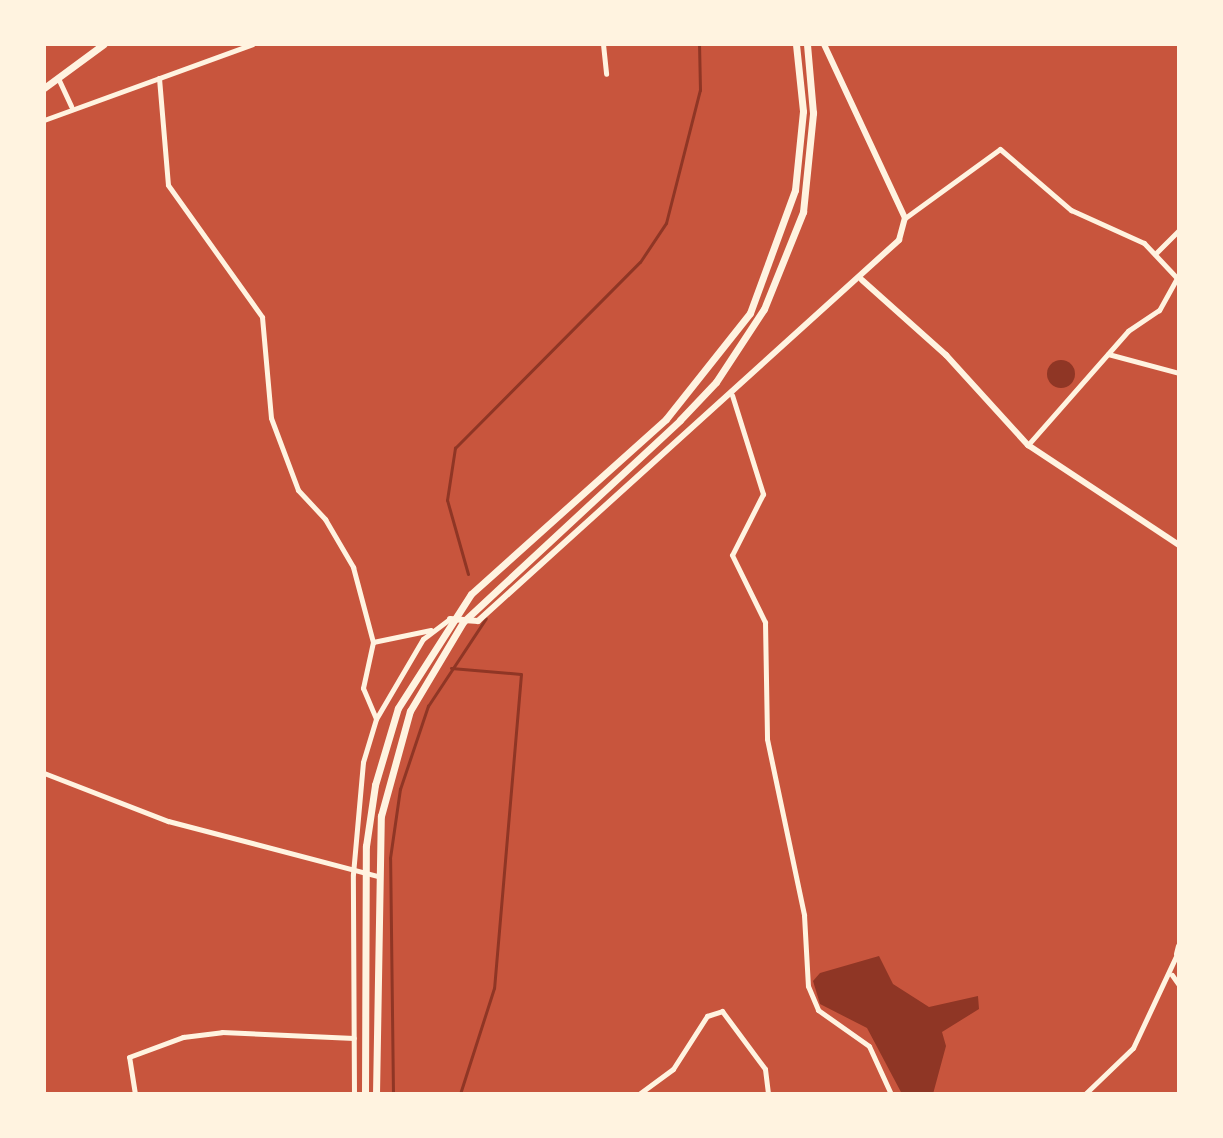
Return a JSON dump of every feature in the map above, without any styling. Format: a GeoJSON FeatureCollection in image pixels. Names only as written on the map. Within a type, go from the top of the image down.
{"type":"FeatureCollection","features":[{"type":"Feature","properties":{"kind":"main road"},"geometry":{"type":"LineString","coordinates":[[44,88],[104,44]]}},
{"type":"Feature","properties":{"kind":"main road"},"geometry":{"type":"LineString","coordinates":[[365,1094],[365,875],[388,736],[450,619],[471,594],[666,419],[750,313],[795,190],[803,111],[796,44]]}},
{"type":"Feature","properties":{"kind":"main road"},"geometry":{"type":"LineString","coordinates":[[376,1094],[377,876],[381,816],[399,738],[462,622],[680,420],[716,382],[764,309],[805,200],[813,113],[807,44]]}},
{"type":"Feature","properties":{"kind":"street"},"geometry":{"type":"LineString","coordinates":[[44,120],[71,106],[253,44]]}},
{"type":"Feature","properties":{"kind":"street"},"geometry":{"type":"LineString","coordinates":[[603,44],[606,74]]}},
{"type":"Feature","properties":{"kind":"street"},"geometry":{"type":"LineString","coordinates":[[824,44],[905,218]]}},
{"type":"Feature","properties":{"kind":"street"},"geometry":{"type":"LineString","coordinates":[[57,78],[71,106]]}},
{"type":"Feature","properties":{"kind":"street"},"geometry":{"type":"LineString","coordinates":[[159,78],[168,185],[262,317],[280,452],[353,567],[373,642],[363,688],[376,719]]}},
{"type":"Feature","properties":{"kind":"street"},"geometry":{"type":"LineString","coordinates":[[373,642],[431,630],[450,619],[478,621],[862,280],[894,247],[905,218],[951,190],[997,148],[1071,210],[1133,235],[1155,254],[1177,283],[1108,354],[1028,445]]}},
{"type":"Feature","properties":{"kind":"street"},"geometry":{"type":"LineString","coordinates":[[1155,254],[1179,230]]}},
{"type":"Feature","properties":{"kind":"street"},"geometry":{"type":"LineString","coordinates":[[862,280],[935,344],[1028,445],[1179,545]]}},
{"type":"Feature","properties":{"kind":"street"},"geometry":{"type":"LineString","coordinates":[[1108,354],[1179,373]]}},
{"type":"Feature","properties":{"kind":"street"},"geometry":{"type":"LineString","coordinates":[[732,395],[763,494],[732,555],[765,622],[767,739],[804,915],[808,986],[818,1010],[869,1046],[891,1094]]}},
{"type":"Feature","properties":{"kind":"street"},"geometry":{"type":"LineString","coordinates":[[354,1094],[353,874],[363,762],[376,719],[431,630]]}},
{"type":"Feature","properties":{"kind":"street"},"geometry":{"type":"LineString","coordinates":[[44,773],[168,821],[353,874],[377,876]]}},
{"type":"Feature","properties":{"kind":"street"},"geometry":{"type":"LineString","coordinates":[[1085,1094],[1133,1048],[1172,975],[1178,950]]}},
{"type":"Feature","properties":{"kind":"street"},"geometry":{"type":"LineString","coordinates":[[1172,975],[1179,985]]}},
{"type":"Feature","properties":{"kind":"street"},"geometry":{"type":"LineString","coordinates":[[639,1094],[673,1069],[707,1016],[722,1011],[765,1069],[768,1094]]}},
{"type":"Feature","properties":{"kind":"street"},"geometry":{"type":"LineString","coordinates":[[135,1094],[129,1057],[183,1037],[222,1032],[354,1038]]}},
{"type":"Feature","properties":{"kind":"shaded area"},"geometry":{"type":"Polygon","coordinates":[[[1061,360],[1071,364],[1075,374],[1071,384],[1061,388],[1051,384],[1047,374],[1051,364],[1061,360]]]}},
{"type":"Feature","properties":{"kind":"shaded area"},"geometry":{"type":"Polygon","coordinates":[[[879,956],[893,984],[929,1007],[978,996],[979,1009],[942,1032],[946,1046],[933,1094],[902,1094],[867,1028],[820,1004],[813,981],[820,973],[879,956]]]}},
{"type":"Feature","properties":{"kind":"waterway"},"geometry":{"type":"LineString","coordinates":[[468,574],[447,500],[455,448],[640,262],[666,223],[700,90],[699,44]]}},
{"type":"Feature","properties":{"kind":"waterway"},"geometry":{"type":"LineString","coordinates":[[393,1094],[390,858],[400,789],[428,706],[486,618]]}},
{"type":"Feature","properties":{"kind":"waterway"},"geometry":{"type":"LineString","coordinates":[[451,668],[521,674],[494,988],[460,1094]]}}]}
